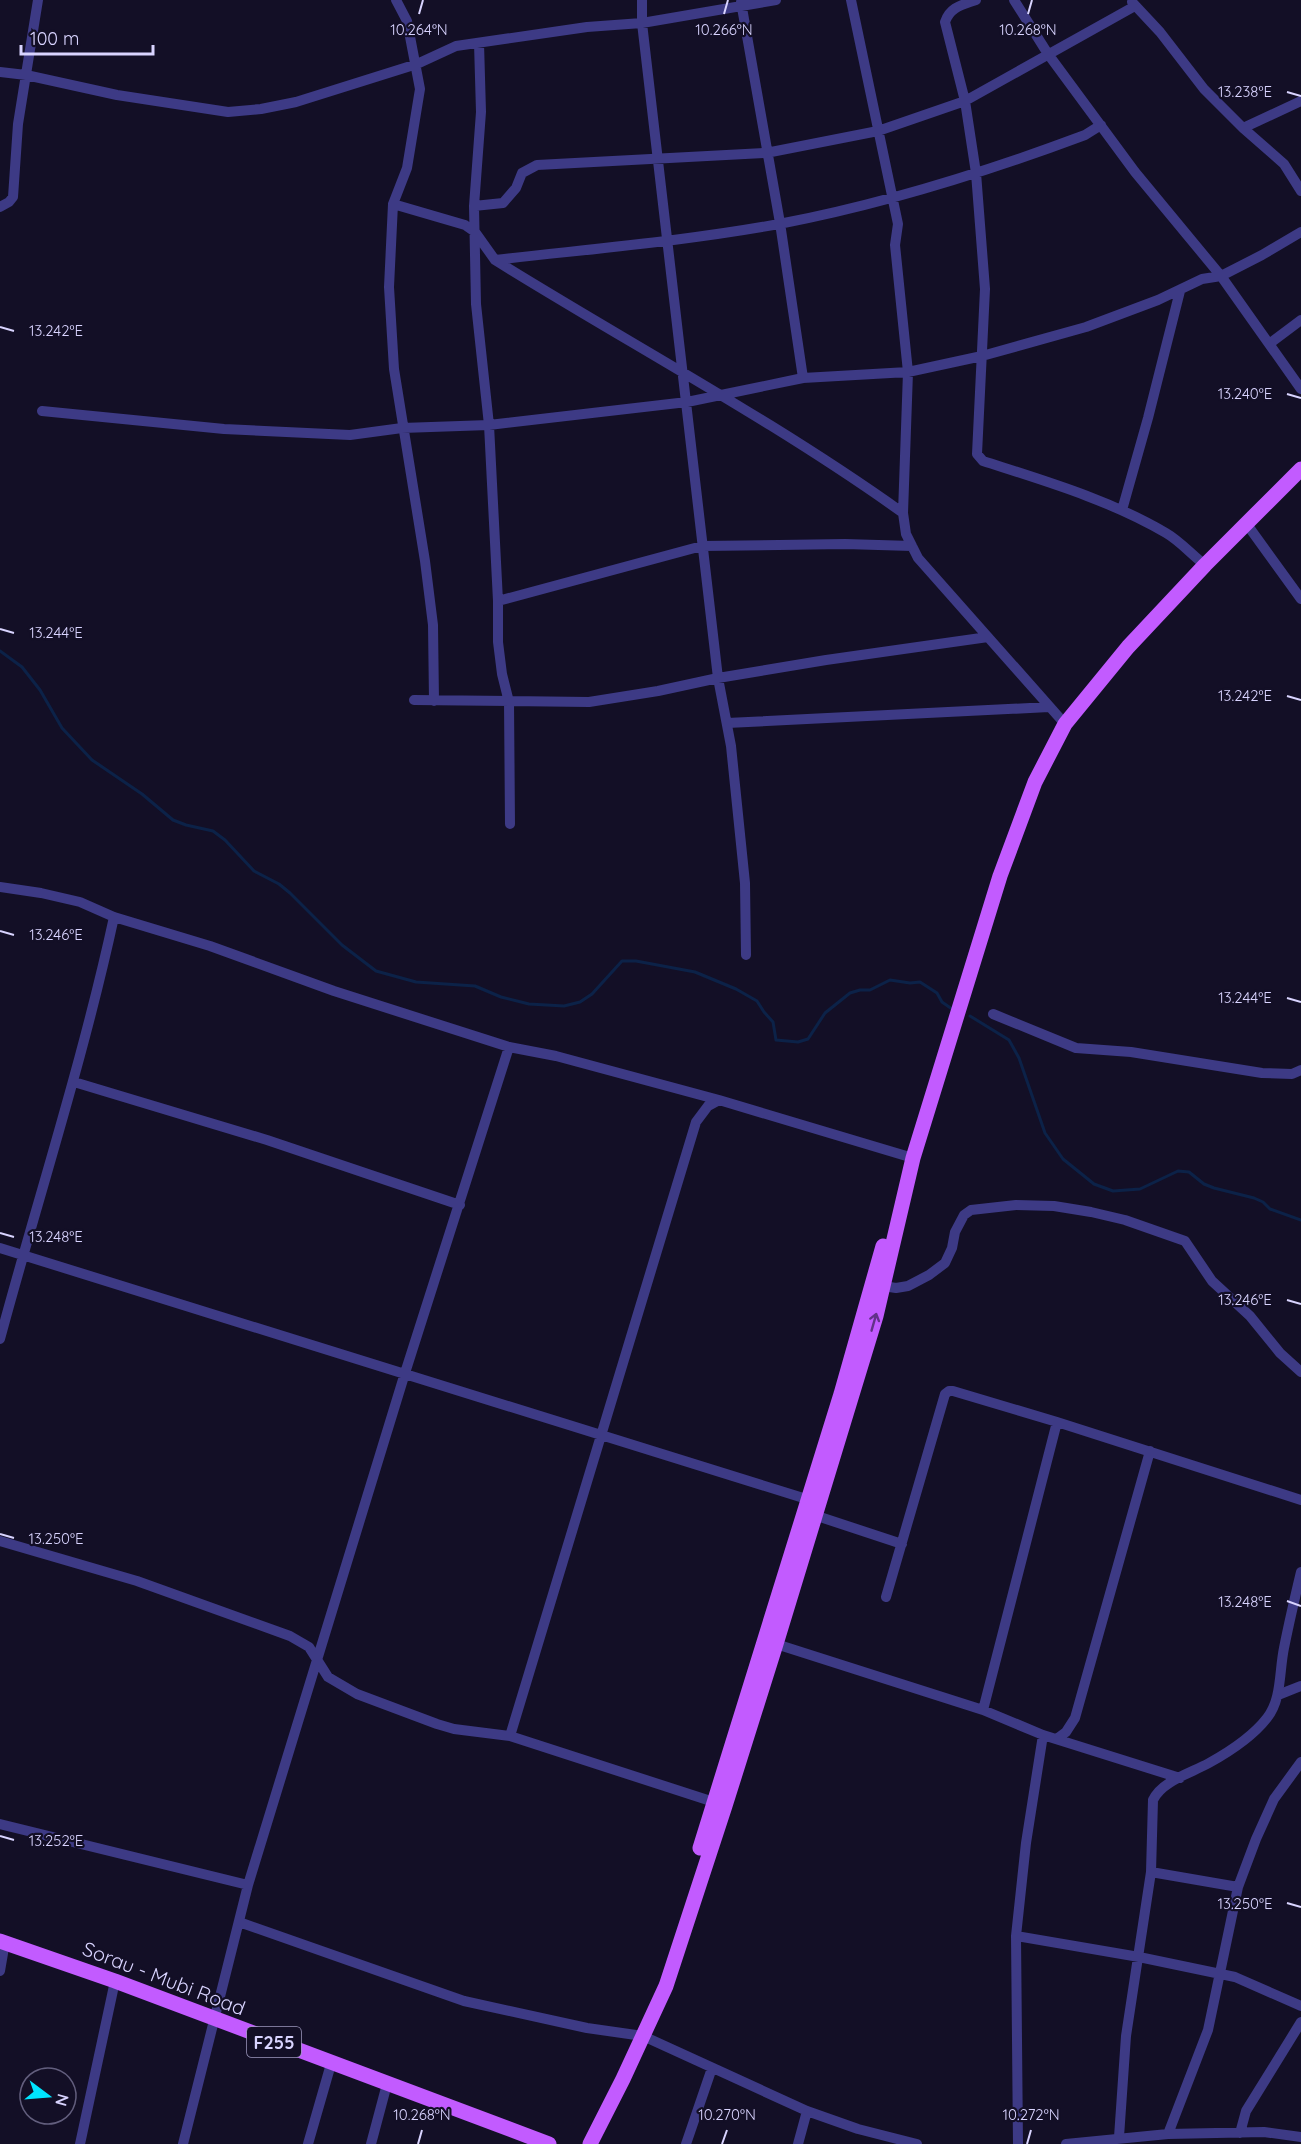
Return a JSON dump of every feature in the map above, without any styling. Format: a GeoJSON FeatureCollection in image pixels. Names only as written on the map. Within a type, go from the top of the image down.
{"type":"FeatureCollection","features":[{"type":"Feature","properties":{"kind":"main road"},"geometry":{"type":"LineString","coordinates":[[719,1804],[883,1286],[913,1158],[997,886],[1023,811],[1065,724],[1128,647],[1205,565],[1301,469]]}},
{"type":"Feature","properties":{"kind":"main road"},"geometry":{"type":"LineString","coordinates":[[590,2144],[643,2037],[657,1984],[777,1644],[841,1394],[885,1240],[899,1210]]}},
{"type":"Feature","properties":{"kind":"main road","name":"Sorau - Mubi Road"},"geometry":{"type":"LineString","coordinates":[[2,1942],[115,1981],[549,2144]]}},
{"type":"Feature","properties":{"kind":"street"},"geometry":{"type":"LineString","coordinates":[[0,207],[14,196],[18,124],[38,0]]}},
{"type":"Feature","properties":{"kind":"street"},"geometry":{"type":"LineString","coordinates":[[396,0],[407,21],[420,89],[407,168],[393,204],[389,287],[394,369],[402,428],[426,561],[433,625],[434,701]]}},
{"type":"Feature","properties":{"kind":"street"},"geometry":{"type":"LineString","coordinates":[[642,0],[642,23],[684,373],[702,546],[718,678],[731,746],[745,883],[746,955]]}},
{"type":"Feature","properties":{"kind":"street"},"geometry":{"type":"LineString","coordinates":[[0,72],[26,75],[117,95],[228,112],[261,110],[296,102],[417,64],[456,46],[587,27],[642,23],[741,3],[776,0]]}},
{"type":"Feature","properties":{"kind":"street"},"geometry":{"type":"LineString","coordinates":[[851,0],[894,196],[898,224],[895,245],[908,372],[903,513],[906,534],[918,558],[1065,724]]}},
{"type":"Feature","properties":{"kind":"street"},"geometry":{"type":"LineString","coordinates":[[975,0],[952,9],[945,22],[965,101],[976,173],[985,289],[977,454],[983,461],[1047,481],[1122,510],[1168,534],[1205,565]]}},
{"type":"Feature","properties":{"kind":"street"},"geometry":{"type":"LineString","coordinates":[[1014,0],[1048,54],[1101,126],[1135,172],[1221,276],[1301,389]]}},
{"type":"Feature","properties":{"kind":"street"},"geometry":{"type":"LineString","coordinates":[[741,3],[780,224],[803,378]]}},
{"type":"Feature","properties":{"kind":"street"},"geometry":{"type":"LineString","coordinates":[[474,206],[503,203],[516,188],[522,173],[537,165],[766,153],[878,130],[965,101],[1133,3],[1160,32],[1204,89],[1284,164],[1301,191]]}},
{"type":"Feature","properties":{"kind":"street"},"geometry":{"type":"LineString","coordinates":[[479,44],[481,112],[474,206],[476,304],[489,425],[498,642],[502,674],[509,702],[510,824]]}},
{"type":"Feature","properties":{"kind":"street"},"geometry":{"type":"LineString","coordinates":[[1243,128],[1301,101]]}},
{"type":"Feature","properties":{"kind":"street"},"geometry":{"type":"LineString","coordinates":[[495,260],[668,241],[780,224],[976,173],[1085,135],[1101,126]]}},
{"type":"Feature","properties":{"kind":"street"},"geometry":{"type":"LineString","coordinates":[[393,204],[465,225],[475,232],[495,260],[718,394],[863,484],[903,513]]}},
{"type":"Feature","properties":{"kind":"street"},"geometry":{"type":"LineString","coordinates":[[42,411],[224,429],[350,435],[402,428],[489,425],[687,402],[803,378],[908,372],[982,356],[1086,327],[1180,291],[1202,279],[1221,276],[1301,232]]}},
{"type":"Feature","properties":{"kind":"street"},"geometry":{"type":"LineString","coordinates":[[1122,510],[1180,291]]}},
{"type":"Feature","properties":{"kind":"street"},"geometry":{"type":"LineString","coordinates":[[1269,344],[1301,320]]}},
{"type":"Feature","properties":{"kind":"street"},"geometry":{"type":"LineString","coordinates":[[1246,523],[1301,599]]}},
{"type":"Feature","properties":{"kind":"street"},"geometry":{"type":"LineString","coordinates":[[498,601],[702,546],[845,544],[912,546]]}},
{"type":"Feature","properties":{"kind":"street"},"geometry":{"type":"LineString","coordinates":[[414,700],[589,702],[658,691],[718,678],[988,638]]}},
{"type":"Feature","properties":{"kind":"street"},"geometry":{"type":"LineString","coordinates":[[727,723],[1049,707]]}},
{"type":"Feature","properties":{"kind":"street"},"geometry":{"type":"LineString","coordinates":[[0,887],[80,902],[114,917],[210,946],[334,991],[509,1047],[555,1056],[719,1100],[913,1158]]}},
{"type":"Feature","properties":{"kind":"street"},"geometry":{"type":"LineString","coordinates":[[0,1339],[97,997],[114,917]]}},
{"type":"Feature","properties":{"kind":"street"},"geometry":{"type":"LineString","coordinates":[[993,1014],[1076,1048],[1131,1052],[1262,1073],[1292,1074],[1301,1070]]}},
{"type":"Feature","properties":{"kind":"street"},"geometry":{"type":"LineString","coordinates":[[183,2144],[249,1885],[405,1373],[509,1047]]}},
{"type":"Feature","properties":{"kind":"street"},"geometry":{"type":"LineString","coordinates":[[74,1082],[267,1140],[460,1205]]}},
{"type":"Feature","properties":{"kind":"street"},"geometry":{"type":"LineString","coordinates":[[510,1736],[696,1122],[708,1106],[719,1100]]}},
{"type":"Feature","properties":{"kind":"street"},"geometry":{"type":"LineString","coordinates":[[883,1286],[896,1288],[908,1286],[945,1263],[952,1248],[954,1232],[964,1215],[971,1209],[1026,1205],[1054,1206],[1091,1212],[1125,1220],[1185,1241],[1212,1281],[1250,1316],[1280,1353],[1301,1372]]}},
{"type":"Feature","properties":{"kind":"street"},"geometry":{"type":"LineString","coordinates":[[0,1248],[601,1434],[812,1507],[902,1544]]}},
{"type":"Feature","properties":{"kind":"street"},"geometry":{"type":"LineString","coordinates":[[886,1597],[945,1395],[949,1391],[1057,1422],[1301,1500]]}},
{"type":"Feature","properties":{"kind":"street"},"geometry":{"type":"LineString","coordinates":[[983,1710],[1057,1422]]}},
{"type":"Feature","properties":{"kind":"street"},"geometry":{"type":"LineString","coordinates":[[1058,1738],[1066,1732],[1075,1718],[1150,1451]]}},
{"type":"Feature","properties":{"kind":"street"},"geometry":{"type":"LineString","coordinates":[[0,1540],[137,1581],[290,1636],[309,1647],[328,1677],[357,1694],[454,1729],[510,1736],[719,1804]]}},
{"type":"Feature","properties":{"kind":"street"},"geometry":{"type":"LineString","coordinates":[[1119,2137],[1126,2037],[1151,1872],[1153,1800],[1157,1793],[1211,1762],[1251,1734],[1266,1719],[1278,1695],[1282,1658],[1301,1572]]}},
{"type":"Feature","properties":{"kind":"street"},"geometry":{"type":"LineString","coordinates":[[777,1644],[983,1710],[1043,1735],[1180,1778]]}},
{"type":"Feature","properties":{"kind":"street"},"geometry":{"type":"LineString","coordinates":[[1278,1695],[1301,1686]]}},
{"type":"Feature","properties":{"kind":"street"},"geometry":{"type":"LineString","coordinates":[[1018,2144],[1016,1936],[1026,1843],[1043,1735]]}},
{"type":"Feature","properties":{"kind":"street"},"geometry":{"type":"LineString","coordinates":[[1168,2134],[1208,2030],[1238,1887],[1274,1799],[1301,1762]]}},
{"type":"Feature","properties":{"kind":"street"},"geometry":{"type":"LineString","coordinates":[[0,1824],[249,1885]]}},
{"type":"Feature","properties":{"kind":"street"},"geometry":{"type":"LineString","coordinates":[[1151,1872],[1238,1887]]}},
{"type":"Feature","properties":{"kind":"street"},"geometry":{"type":"LineString","coordinates":[[239,1922],[464,2001],[587,2028],[643,2037],[807,2111],[858,2129],[917,2144]]}},
{"type":"Feature","properties":{"kind":"street"},"geometry":{"type":"LineString","coordinates":[[1016,1936],[1139,1957],[1235,1977],[1301,2006]]}},
{"type":"Feature","properties":{"kind":"street"},"geometry":{"type":"LineString","coordinates":[[0,1971],[2,1942]]}},
{"type":"Feature","properties":{"kind":"street"},"geometry":{"type":"LineString","coordinates":[[80,2144],[115,1981]]}},
{"type":"Feature","properties":{"kind":"street"},"geometry":{"type":"LineString","coordinates":[[1240,2133],[1246,2111],[1301,2022]]}},
{"type":"Feature","properties":{"kind":"street"},"geometry":{"type":"LineString","coordinates":[[308,2144],[331,2064]]}},
{"type":"Feature","properties":{"kind":"street"},"geometry":{"type":"LineString","coordinates":[[686,2144],[712,2068]]}},
{"type":"Feature","properties":{"kind":"street"},"geometry":{"type":"LineString","coordinates":[[371,2144],[387,2084]]}},
{"type":"Feature","properties":{"kind":"street"},"geometry":{"type":"LineString","coordinates":[[798,2144],[807,2111]]}},
{"type":"Feature","properties":{"kind":"street"},"geometry":{"type":"LineString","coordinates":[[1066,2144],[1168,2134],[1264,2132],[1301,2137]]}},
{"type":"Feature","properties":{"kind":"waterway"},"geometry":{"type":"LineString","coordinates":[[0,651],[22,667],[40,690],[62,728],[92,760],[142,794],[173,820],[213,831],[225,840],[254,871],[279,884],[290,893],[342,945],[376,971],[416,982],[475,986],[501,997],[529,1004],[564,1006],[580,1002],[592,994],[622,961],[636,961],[695,972],[736,989],[757,1001],[773,1022],[776,1040],[798,1042],[808,1039],[825,1013],[850,993],[870,990],[890,980],[920,982],[937,993],[942,1002],[952,1009]]}},
{"type":"Feature","properties":{"kind":"waterway"},"geometry":{"type":"LineString","coordinates":[[970,1016],[1009,1040],[1019,1058],[1045,1133],[1063,1159],[1094,1184],[1113,1191],[1140,1189],[1178,1171],[1189,1172],[1204,1184],[1254,1198],[1263,1202],[1270,1209],[1301,1220]]}}]}
